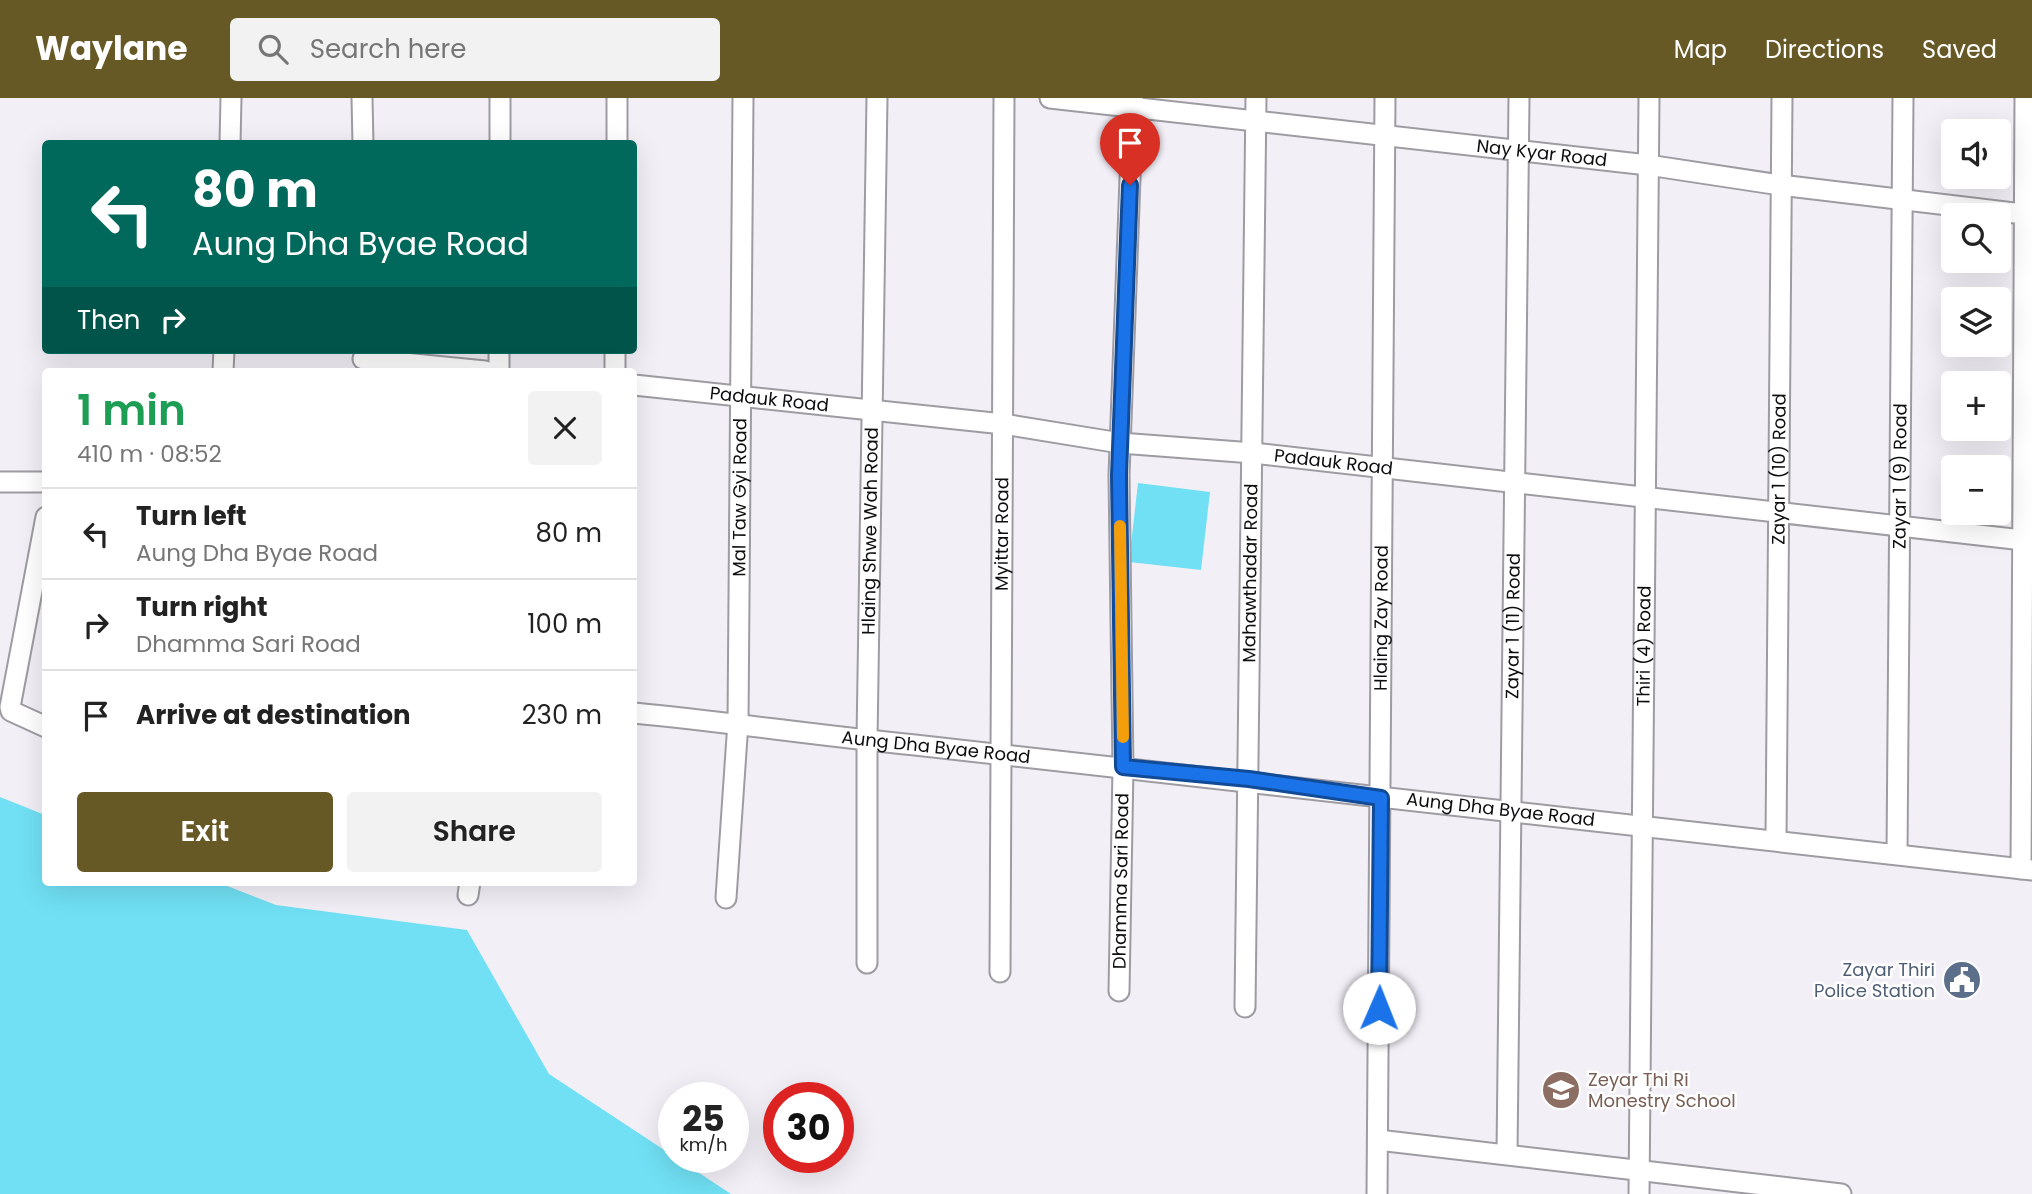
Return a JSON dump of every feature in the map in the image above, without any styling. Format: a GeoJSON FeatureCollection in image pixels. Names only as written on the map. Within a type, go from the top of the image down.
{"type":"FeatureCollection","features":[{"type":"Feature","properties":{"kind":"street"},"geometry":{"type":"LineString","coordinates":[[230,140],[231,98]]}},
{"type":"Feature","properties":{"kind":"street"},"geometry":{"type":"LineString","coordinates":[[362,98],[363,140]]}},
{"type":"Feature","properties":{"kind":"street"},"geometry":{"type":"LineString","coordinates":[[500,98],[500,140]]}},
{"type":"Feature","properties":{"kind":"street"},"geometry":{"type":"LineString","coordinates":[[617,98],[617,140]]}},
{"type":"Feature","properties":{"kind":"street","name":"Mal Taw Gyi Road"},"geometry":{"type":"LineString","coordinates":[[726,898],[738,722],[743,98]]}},
{"type":"Feature","properties":{"kind":"street","name":"Hlaing Shwe Wah Road"},"geometry":{"type":"LineString","coordinates":[[866,963],[877,98]]}},
{"type":"Feature","properties":{"kind":"street","name":"Myittar Road"},"geometry":{"type":"LineString","coordinates":[[1000,972],[1004,98]]}},
{"type":"Feature","properties":{"kind":"street","name":"Nay Kyar Road"},"geometry":{"type":"LineString","coordinates":[[1050,98],[1133,103],[1256,121],[1648,165],[1780,185],[2029,214]]}},
{"type":"Feature","properties":{"kind":"street","name":"Mahawthadar Road"},"geometry":{"type":"LineString","coordinates":[[1245,1007],[1256,98]]}},
{"type":"Feature","properties":{"kind":"street","name":"Hlaing Zay Road"},"geometry":{"type":"LineString","coordinates":[[1377,1194],[1385,98]]}},
{"type":"Feature","properties":{"kind":"street","name":"Zayar 1 (11) Road"},"geometry":{"type":"LineString","coordinates":[[1507,1154],[1519,98]]}},
{"type":"Feature","properties":{"kind":"street","name":"Thiri (4) Road"},"geometry":{"type":"LineString","coordinates":[[1639,1194],[1645,824],[1643,498],[1649,98]]}},
{"type":"Feature","properties":{"kind":"street","name":"Zayar 1 (10) Road"},"geometry":{"type":"LineString","coordinates":[[1776,840],[1782,98]]}},
{"type":"Feature","properties":{"kind":"street","name":"Zayar 1 (9) Road"},"geometry":{"type":"LineString","coordinates":[[1897,854],[1903,98]]}},
{"type":"Feature","properties":{"kind":"street"},"geometry":{"type":"LineString","coordinates":[[2025,98],[2029,214],[2026,870]]}},
{"type":"Feature","properties":{"kind":"street","name":"Dhamma Sari Road"},"geometry":{"type":"LineString","coordinates":[[1119,991],[1123,767],[1120,443],[1133,103]]}},
{"type":"Feature","properties":{"kind":"street"},"geometry":{"type":"LineString","coordinates":[[363,360],[452,368]]}},
{"type":"Feature","properties":{"kind":"street","name":"Padauk Road"},"geometry":{"type":"LineString","coordinates":[[637,385],[1003,424],[1120,443],[1253,453],[2028,541]]}},
{"type":"Feature","properties":{"kind":"street"},"geometry":{"type":"LineString","coordinates":[[0,482],[42,482]]}},
{"type":"Feature","properties":{"kind":"street"},"geometry":{"type":"LineString","coordinates":[[42,538],[10,707],[11,711],[42,725]]}},
{"type":"Feature","properties":{"kind":"street","name":"Aung Dha Byae Road"},"geometry":{"type":"LineString","coordinates":[[637,713],[1249,779],[1381,798],[1645,824],[2026,870]]}},
{"type":"Feature","properties":{"kind":"street"},"geometry":{"type":"LineString","coordinates":[[1378,1140],[1841,1194]]}},
{"type":"Feature","properties":{"kind":"water"},"geometry":{"type":"Polygon","coordinates":[[[1138,483],[1210,492],[1201,570],[1129,562],[1138,483]]]}},
{"type":"Feature","properties":{"kind":"water"},"geometry":{"type":"Polygon","coordinates":[[[0,797],[42,814],[42,886],[227,886],[276,905],[467,930],[549,1074],[658,1146],[658,1173],[699,1173],[731,1194],[0,1194],[0,797]]]}},
{"type":"Feature","properties":{"kind":"slow traffic"},"geometry":{"type":"LineString","coordinates":[[1120,526],[1123,737]]}},
{"type":"Feature","properties":{"kind":"place","name":"Zayar Thiri Police Station"},"geometry":{"type":"Point","coordinates":[1962,980]}},
{"type":"Feature","properties":{"kind":"place","name":"Zeyar Thi Ri Monestry School"},"geometry":{"type":"Point","coordinates":[1561,1090]}},
{"type":"Feature","properties":{"kind":"route"},"geometry":{"type":"LineString","coordinates":[[1130,185],[1119,475],[1123,767],[1249,779],[1381,798],[1379,1008]]}}]}
